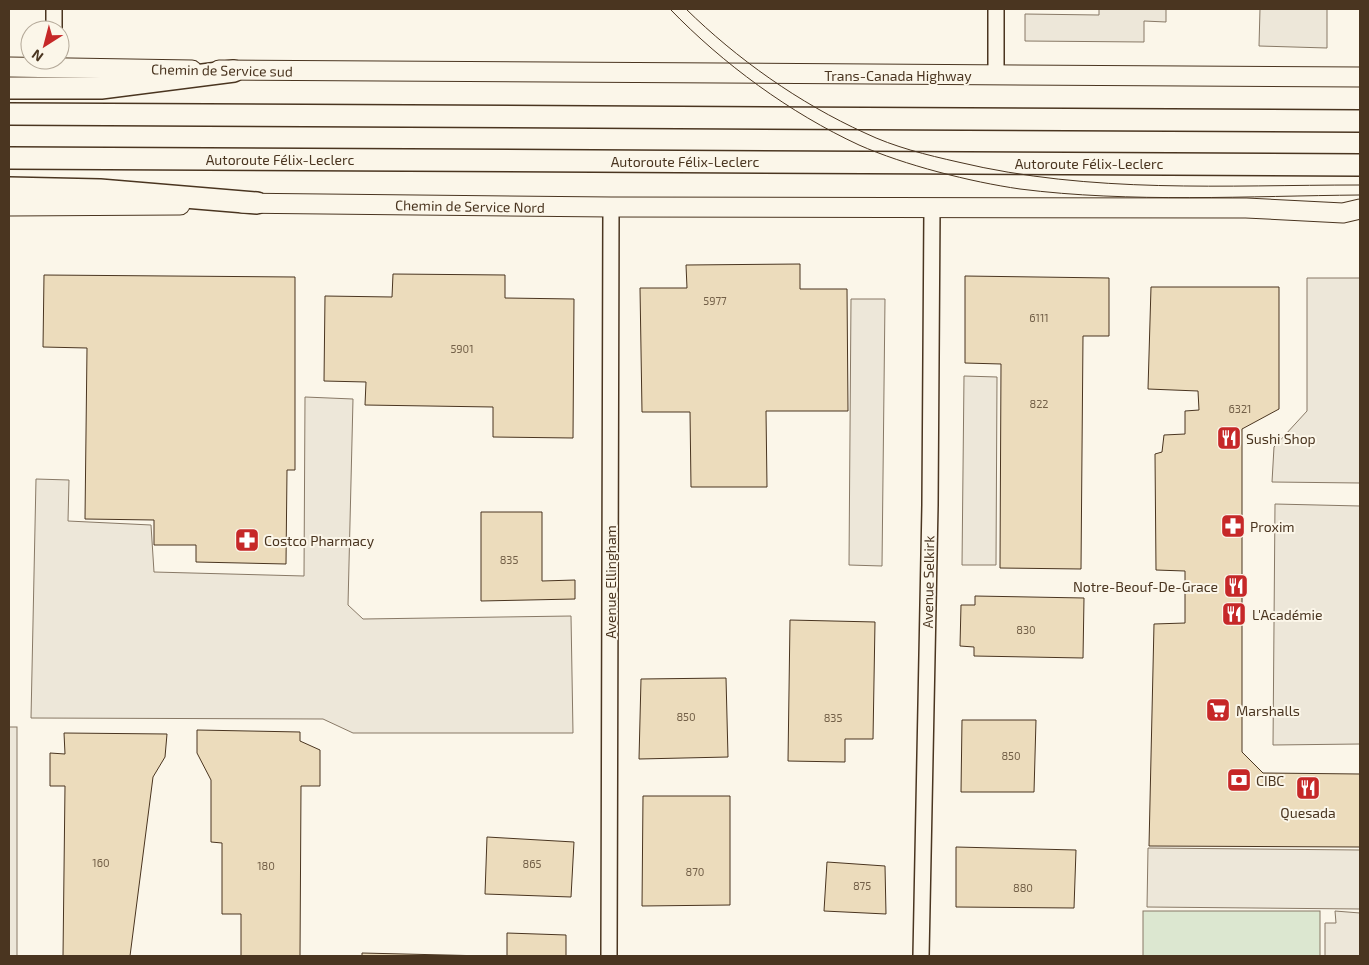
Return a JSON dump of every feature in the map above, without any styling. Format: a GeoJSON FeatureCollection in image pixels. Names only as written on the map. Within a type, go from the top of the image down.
{"type":"FeatureCollection","features":[{"type":"Feature","properties":{"kind":"highway"},"geometry":{"type":"LineString","coordinates":[[9,88],[101,88],[234,71]]}},
{"type":"Feature","properties":{"kind":"highway"},"geometry":{"type":"LineString","coordinates":[[9,114],[1360,121]]}},
{"type":"Feature","properties":{"kind":"highway","name":"Autoroute Félix-Leclerc"},"geometry":{"type":"LineString","coordinates":[[9,158],[1360,165]]}},
{"type":"Feature","properties":{"kind":"highway"},"geometry":{"type":"LineString","coordinates":[[9,188],[100,190],[257,203]]}},
{"type":"Feature","properties":{"kind":"main road","name":"Chemin de Service sud"},"geometry":{"type":"LineString","coordinates":[[70,64],[234,71],[996,75]]}},
{"type":"Feature","properties":{"kind":"main road"},"geometry":{"type":"LineString","coordinates":[[996,75],[1360,77]]}},
{"type":"Feature","properties":{"kind":"main road","name":"Chemin de Service Nord"},"geometry":{"type":"LineString","coordinates":[[9,206],[257,203],[611,208],[932,209]]}},
{"type":"Feature","properties":{"kind":"main road"},"geometry":{"type":"LineString","coordinates":[[932,209],[1246,208],[1355,213]]}},
{"type":"Feature","properties":{"kind":"street"},"geometry":{"type":"LineString","coordinates":[[996,9],[996,75]]}},
{"type":"Feature","properties":{"kind":"street","name":"Avenue Ellingham"},"geometry":{"type":"LineString","coordinates":[[609,956],[611,208]]}},
{"type":"Feature","properties":{"kind":"street","name":"Avenue Selkirk"},"geometry":{"type":"LineString","coordinates":[[921,956],[930,505],[932,209]]}},
{"type":"Feature","properties":{"kind":"green space"},"geometry":{"type":"Polygon","coordinates":[[[1143,911],[1320,911],[1320,956],[1143,956],[1143,911]]]}},
{"type":"Feature","properties":{"kind":"shaded area"},"geometry":{"type":"Polygon","coordinates":[[[1099,9],[1166,9],[1166,22],[1144,21],[1144,42],[1025,41],[1025,14],[1099,15],[1099,9]]]}},
{"type":"Feature","properties":{"kind":"shaded area"},"geometry":{"type":"Polygon","coordinates":[[[1260,9],[1327,9],[1327,48],[1259,46],[1260,9]]]}},
{"type":"Feature","properties":{"kind":"shaded area"},"geometry":{"type":"Polygon","coordinates":[[[1307,278],[1360,278],[1360,483],[1272,482],[1274,447],[1307,411],[1307,278]]]}},
{"type":"Feature","properties":{"kind":"shaded area"},"geometry":{"type":"Polygon","coordinates":[[[851,299],[885,299],[882,566],[849,565],[851,299]]]}},
{"type":"Feature","properties":{"kind":"shaded area"},"geometry":{"type":"Polygon","coordinates":[[[964,376],[997,377],[996,565],[962,565],[964,376]]]}},
{"type":"Feature","properties":{"kind":"shaded area"},"geometry":{"type":"Polygon","coordinates":[[[305,397],[353,399],[348,605],[363,619],[571,616],[573,733],[353,733],[323,719],[31,718],[36,479],[69,480],[68,521],[151,525],[154,572],[304,576],[305,397]]]}},
{"type":"Feature","properties":{"kind":"shaded area"},"geometry":{"type":"Polygon","coordinates":[[[1275,504],[1360,506],[1360,744],[1273,745],[1275,504]]]}},
{"type":"Feature","properties":{"kind":"shaded area"},"geometry":{"type":"Polygon","coordinates":[[[9,727],[17,727],[17,956],[9,956],[9,727]]]}},
{"type":"Feature","properties":{"kind":"shaded area"},"geometry":{"type":"Polygon","coordinates":[[[1148,848],[1360,850],[1360,909],[1147,907],[1148,848]]]}},
{"type":"Feature","properties":{"kind":"shaded area"},"geometry":{"type":"Polygon","coordinates":[[[1335,911],[1360,913],[1360,956],[1325,956],[1325,923],[1336,923],[1335,911]]]}},
{"type":"Feature","properties":{"kind":"building"},"geometry":{"type":"Polygon","coordinates":[[[800,264],[800,289],[847,289],[848,411],[766,411],[767,487],[691,487],[690,412],[642,412],[640,288],[687,288],[686,265],[800,264]]]}},
{"type":"Feature","properties":{"kind":"building"},"geometry":{"type":"Polygon","coordinates":[[[393,274],[505,275],[505,298],[574,299],[573,438],[493,437],[493,407],[365,405],[366,382],[324,381],[325,296],[392,297],[393,274]]]}},
{"type":"Feature","properties":{"kind":"building"},"geometry":{"type":"Polygon","coordinates":[[[44,275],[295,277],[295,470],[287,470],[286,564],[196,562],[196,545],[154,545],[154,520],[85,519],[87,348],[43,347],[44,275]]]}},
{"type":"Feature","properties":{"kind":"building"},"geometry":{"type":"Polygon","coordinates":[[[965,276],[1109,278],[1109,336],[1083,336],[1081,569],[1000,568],[1001,364],[965,363],[965,276]]]}},
{"type":"Feature","properties":{"kind":"building"},"geometry":{"type":"Polygon","coordinates":[[[1151,287],[1279,287],[1279,409],[1242,429],[1242,752],[1263,773],[1360,774],[1360,847],[1149,846],[1154,624],[1185,623],[1185,571],[1156,570],[1155,454],[1162,452],[1164,435],[1185,434],[1185,411],[1199,410],[1198,391],[1148,389],[1151,287]]]}},
{"type":"Feature","properties":{"kind":"building"},"geometry":{"type":"Polygon","coordinates":[[[481,512],[542,512],[542,581],[575,580],[575,599],[481,601],[481,512]]]}},
{"type":"Feature","properties":{"kind":"building"},"geometry":{"type":"Polygon","coordinates":[[[975,596],[1084,598],[1083,658],[974,656],[974,647],[960,646],[961,605],[975,605],[975,596]]]}},
{"type":"Feature","properties":{"kind":"building"},"geometry":{"type":"Polygon","coordinates":[[[790,620],[875,622],[873,739],[845,739],[845,762],[788,761],[790,620]]]}},
{"type":"Feature","properties":{"kind":"building"},"geometry":{"type":"Polygon","coordinates":[[[726,678],[728,757],[639,759],[641,679],[726,678]]]}},
{"type":"Feature","properties":{"kind":"building"},"geometry":{"type":"Polygon","coordinates":[[[962,720],[1036,720],[1034,792],[961,792],[962,720]]]}},
{"type":"Feature","properties":{"kind":"building"},"geometry":{"type":"Polygon","coordinates":[[[197,730],[300,732],[300,741],[320,750],[320,786],[301,786],[300,956],[241,956],[241,914],[222,914],[222,843],[211,842],[211,780],[197,753],[197,730]]]}},
{"type":"Feature","properties":{"kind":"building"},"geometry":{"type":"Polygon","coordinates":[[[64,733],[167,734],[165,757],[153,777],[130,956],[63,956],[65,786],[50,786],[50,753],[65,754],[64,733]]]}},
{"type":"Feature","properties":{"kind":"building"},"geometry":{"type":"Polygon","coordinates":[[[643,796],[730,796],[730,905],[642,906],[643,796]]]}},
{"type":"Feature","properties":{"kind":"building"},"geometry":{"type":"Polygon","coordinates":[[[487,837],[574,842],[571,897],[485,894],[487,837]]]}},
{"type":"Feature","properties":{"kind":"building"},"geometry":{"type":"Polygon","coordinates":[[[956,847],[1076,850],[1074,908],[956,907],[956,847]]]}},
{"type":"Feature","properties":{"kind":"building"},"geometry":{"type":"Polygon","coordinates":[[[827,862],[885,866],[886,914],[824,911],[827,862]]]}},
{"type":"Feature","properties":{"kind":"building"},"geometry":{"type":"Polygon","coordinates":[[[507,933],[566,935],[566,956],[507,956],[507,933]]]}},
{"type":"Feature","properties":{"kind":"building"},"geometry":{"type":"Polygon","coordinates":[[[362,953],[487,956],[362,956],[362,953]]]}},
{"type":"Feature","properties":{"kind":"tram line"},"geometry":{"type":"LineString","coordinates":[[670,9],[735,68],[758,86],[808,118],[859,145],[938,172],[1020,189],[1104,196],[1190,198],[1360,195]]}},
{"type":"Feature","properties":{"kind":"tram line"},"geometry":{"type":"LineString","coordinates":[[686,9],[748,62],[816,108],[865,133],[923,153],[1008,172],[1108,183],[1208,186],[1360,185]]}},
{"type":"Feature","properties":{"kind":"place","name":"Sushi Shop"},"geometry":{"type":"Point","coordinates":[1229,438]}},
{"type":"Feature","properties":{"kind":"place","name":"Proxim"},"geometry":{"type":"Point","coordinates":[1233,526]}},
{"type":"Feature","properties":{"kind":"place","name":"Costco Pharmacy"},"geometry":{"type":"Point","coordinates":[247,540]}},
{"type":"Feature","properties":{"kind":"place","name":"Notre-Beouf-De-Grace"},"geometry":{"type":"Point","coordinates":[1236,586]}},
{"type":"Feature","properties":{"kind":"place","name":"L'Académie"},"geometry":{"type":"Point","coordinates":[1234,614]}},
{"type":"Feature","properties":{"kind":"place","name":"Marshalls"},"geometry":{"type":"Point","coordinates":[1218,710]}},
{"type":"Feature","properties":{"kind":"place","name":"CIBC"},"geometry":{"type":"Point","coordinates":[1239,780]}},
{"type":"Feature","properties":{"kind":"place","name":"Quesada"},"geometry":{"type":"Point","coordinates":[1308,788]}}]}
